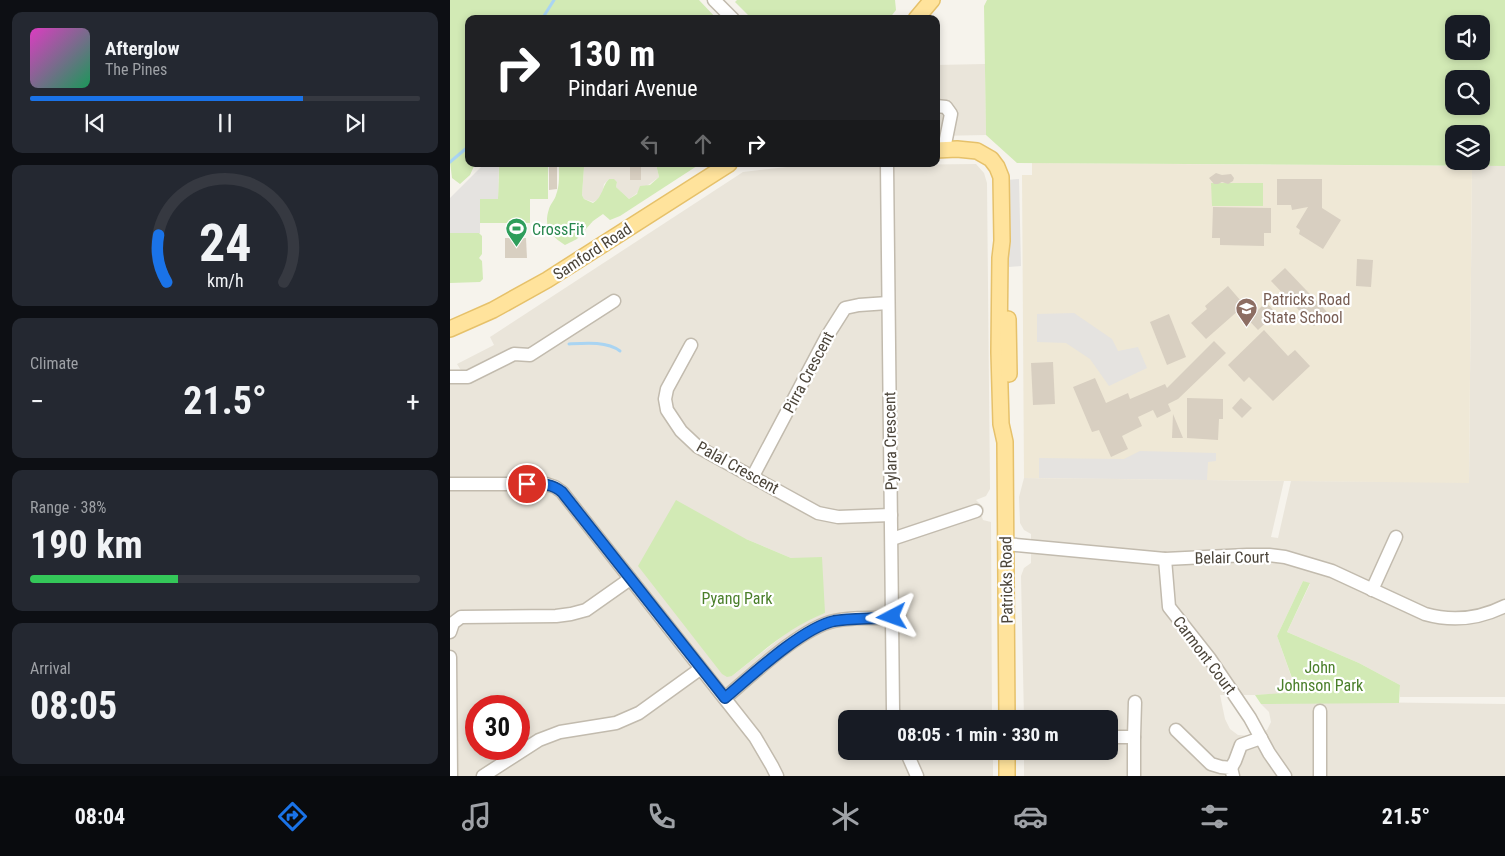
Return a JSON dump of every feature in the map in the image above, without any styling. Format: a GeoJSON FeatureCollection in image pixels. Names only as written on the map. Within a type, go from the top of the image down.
{"type":"FeatureCollection","features":[{"type":"Feature","properties":{"kind":"main road"},"geometry":{"type":"LineString","coordinates":[[919,15],[932,0]]}},
{"type":"Feature","properties":{"kind":"main road","name":"Patricks Road"},"geometry":{"type":"LineString","coordinates":[[940,150],[977,151],[991,159],[997,166],[1001,177],[1002,241],[1000,258],[999,346],[1001,424],[1004,442],[1007,710]]}},
{"type":"Feature","properties":{"kind":"main road","name":"Samford Road"},"geometry":{"type":"LineString","coordinates":[[450,329],[493,310],[547,280],[724,167]]}},
{"type":"Feature","properties":{"kind":"main road"},"geometry":{"type":"LineString","coordinates":[[1007,760],[1008,776]]}},
{"type":"Feature","properties":{"kind":"street"},"geometry":{"type":"LineString","coordinates":[[714,0],[729,15]]}},
{"type":"Feature","properties":{"kind":"street"},"geometry":{"type":"LineString","coordinates":[[940,106],[946,107],[951,114],[940,150]]}},
{"type":"Feature","properties":{"kind":"street","name":"Pylara Crescent"},"geometry":{"type":"LineString","coordinates":[[888,167],[888,303],[894,710]]}},
{"type":"Feature","properties":{"kind":"street"},"geometry":{"type":"LineString","coordinates":[[450,377],[468,377],[514,354],[530,355],[614,301]]}},
{"type":"Feature","properties":{"kind":"street","name":"Pirra Crescent"},"geometry":{"type":"LineString","coordinates":[[753,476],[829,332],[845,308],[888,303]]}},
{"type":"Feature","properties":{"kind":"street","name":"Palal Crescent"},"geometry":{"type":"LineString","coordinates":[[691,344],[667,388],[665,399],[667,410],[681,431],[698,447],[818,513],[838,517],[891,515]]}},
{"type":"Feature","properties":{"kind":"street"},"geometry":{"type":"LineString","coordinates":[[450,484],[546,484],[562,492],[755,737],[777,776]]}},
{"type":"Feature","properties":{"kind":"street"},"geometry":{"type":"LineString","coordinates":[[892,539],[976,511]]}},
{"type":"Feature","properties":{"kind":"street"},"geometry":{"type":"LineString","coordinates":[[1372,590],[1396,537]]}},
{"type":"Feature","properties":{"kind":"street","name":"Belair Court"},"geometry":{"type":"LineString","coordinates":[[1006,544],[1165,559],[1269,555],[1285,557],[1332,571],[1425,614],[1440,618],[1475,617],[1488,614],[1505,606]]}},
{"type":"Feature","properties":{"kind":"street","name":"Carmont Court"},"geometry":{"type":"LineString","coordinates":[[1165,559],[1169,607],[1210,659],[1250,718],[1269,754],[1286,776]]}},
{"type":"Feature","properties":{"kind":"street"},"geometry":{"type":"LineString","coordinates":[[450,632],[453,623],[461,617],[556,616],[586,610],[630,580]]}},
{"type":"Feature","properties":{"kind":"street"},"geometry":{"type":"LineString","coordinates":[[725,698],[797,640],[815,629],[834,621],[892,617]]}},
{"type":"Feature","properties":{"kind":"street"},"geometry":{"type":"LineString","coordinates":[[450,657],[451,776]]}},
{"type":"Feature","properties":{"kind":"street"},"geometry":{"type":"LineString","coordinates":[[483,776],[539,740],[560,732],[616,723],[639,713],[700,669]]}},
{"type":"Feature","properties":{"kind":"street"},"geometry":{"type":"LineString","coordinates":[[1134,776],[1135,702]]}},
{"type":"Feature","properties":{"kind":"street"},"geometry":{"type":"LineString","coordinates":[[1320,711],[1320,776]]}},
{"type":"Feature","properties":{"kind":"street"},"geometry":{"type":"LineString","coordinates":[[1176,730],[1210,764],[1232,772],[1241,745],[1261,738]]}},
{"type":"Feature","properties":{"kind":"street"},"geometry":{"type":"LineString","coordinates":[[1118,737],[1134,737]]}},
{"type":"Feature","properties":{"kind":"street"},"geometry":{"type":"LineString","coordinates":[[910,760],[917,776]]}},
{"type":"Feature","properties":{"kind":"shaded area"},"geometry":{"type":"Polygon","coordinates":[[[985,64],[986,135],[940,136],[940,65],[985,64]]]}},
{"type":"Feature","properties":{"kind":"shaded area","name":"Patricks Road State School"},"geometry":{"type":"Polygon","coordinates":[[[1032,163],[1445,166],[1445,170],[1472,170],[1469,483],[1024,478],[1022,175],[1032,175],[1032,163]]]}},
{"type":"Feature","properties":{"kind":"shaded area"},"geometry":{"type":"Polygon","coordinates":[[[940,164],[976,164],[984,173],[987,183],[990,489],[986,496],[976,500],[984,508],[983,520],[991,522],[992,710],[838,710],[838,760],[993,760],[993,776],[450,776],[450,381],[468,382],[457,364],[494,345],[490,337],[743,172],[787,167],[940,167],[940,164]],[[746,539],[732,676],[788,632],[809,619],[825,613],[791,558],[746,539]]]}},
{"type":"Feature","properties":{"kind":"shaded area"},"geometry":{"type":"Polygon","coordinates":[[[1490,166],[1505,166],[1505,697],[1400,697],[1400,685],[1359,663],[1287,632],[1310,584],[1303,581],[1277,636],[1297,693],[1220,695],[1225,719],[1230,729],[1238,735],[1252,736],[1267,730],[1271,722],[1269,712],[1261,704],[1358,702],[1505,704],[1505,776],[1024,776],[1024,760],[1118,760],[1118,710],[1024,710],[1021,576],[1024,568],[1031,563],[1031,534],[1024,530],[1020,523],[1019,497],[1024,478],[1284,481],[1271,537],[1278,538],[1291,481],[1469,482],[1472,170],[1490,170],[1490,166]]]}},
{"type":"Feature","properties":{"kind":"shaded area"},"geometry":{"type":"Polygon","coordinates":[[[481,167],[499,167],[498,199],[480,199],[480,233],[450,233],[450,198],[481,167]]]}},
{"type":"Feature","properties":{"kind":"shaded area"},"geometry":{"type":"Polygon","coordinates":[[[584,167],[657,167],[659,177],[629,199],[616,187],[617,182],[609,179],[604,184],[602,194],[597,200],[593,202],[584,199],[582,195],[584,167]]]}},
{"type":"Feature","properties":{"kind":"shaded area"},"geometry":{"type":"Polygon","coordinates":[[[1019,179],[1021,266],[1009,267],[1007,180],[1019,179]]]}},
{"type":"Feature","properties":{"kind":"shaded area"},"geometry":{"type":"Polygon","coordinates":[[[1074,313],[1112,339],[1118,351],[1138,347],[1147,368],[1109,386],[1090,359],[1066,343],[1037,342],[1037,314],[1074,313]]]}},
{"type":"Feature","properties":{"kind":"shaded area"},"geometry":{"type":"Polygon","coordinates":[[[1140,451],[1216,453],[1216,461],[1208,462],[1207,480],[1039,478],[1039,458],[1124,459],[1140,451]]]}},
{"type":"Feature","properties":{"kind":"green space"},"geometry":{"type":"Polygon","coordinates":[[[450,0],[699,0],[713,15],[465,15],[465,167],[474,167],[470,175],[460,184],[452,178],[450,162],[450,0]]]}},
{"type":"Feature","properties":{"kind":"green space"},"geometry":{"type":"Polygon","coordinates":[[[737,0],[895,0],[896,10],[892,15],[748,15],[735,2],[737,0]]]}},
{"type":"Feature","properties":{"kind":"green space"},"geometry":{"type":"Polygon","coordinates":[[[987,0],[1505,0],[1505,166],[1490,166],[1490,125],[1445,125],[1445,166],[1017,163],[986,135],[984,6],[987,0]]]}},
{"type":"Feature","properties":{"kind":"green space"},"geometry":{"type":"Polygon","coordinates":[[[499,167],[548,167],[548,199],[530,199],[530,223],[480,223],[480,199],[498,198],[499,167]]]}},
{"type":"Feature","properties":{"kind":"green space"},"geometry":{"type":"Polygon","coordinates":[[[559,167],[584,167],[582,195],[584,199],[593,203],[599,198],[609,179],[614,179],[617,182],[616,187],[629,199],[637,194],[640,186],[650,185],[659,177],[657,167],[695,167],[620,216],[610,220],[603,214],[593,221],[577,239],[565,245],[552,234],[547,221],[547,215],[555,197],[559,180],[559,167]]]}},
{"type":"Feature","properties":{"kind":"green space"},"geometry":{"type":"Polygon","coordinates":[[[1211,183],[1263,183],[1263,206],[1212,206],[1211,183]]]}},
{"type":"Feature","properties":{"kind":"green space"},"geometry":{"type":"Polygon","coordinates":[[[450,233],[479,233],[482,236],[482,254],[479,258],[482,261],[483,279],[480,282],[450,283],[450,233]]]}},
{"type":"Feature","properties":{"kind":"green space","name":"Pyang Park"},"geometry":{"type":"Polygon","coordinates":[[[676,500],[746,539],[791,558],[822,557],[825,613],[787,633],[732,676],[727,677],[722,674],[638,566],[676,500]]]}},
{"type":"Feature","properties":{"kind":"green space","name":"John Johnson Park"},"geometry":{"type":"Polygon","coordinates":[[[1303,581],[1310,583],[1287,632],[1359,663],[1400,685],[1399,703],[1261,704],[1255,695],[1297,692],[1277,636],[1303,581]]]}},
{"type":"Feature","properties":{"kind":"building"},"geometry":{"type":"Polygon","coordinates":[[[549,167],[557,167],[557,189],[549,190],[549,167]]]}},
{"type":"Feature","properties":{"kind":"building"},"geometry":{"type":"Polygon","coordinates":[[[630,167],[641,167],[641,180],[630,180],[630,167]]]}},
{"type":"Feature","properties":{"kind":"building"},"geometry":{"type":"Polygon","coordinates":[[[1216,173],[1222,175],[1231,174],[1234,178],[1233,181],[1228,184],[1222,182],[1214,184],[1209,178],[1216,173]]]}},
{"type":"Feature","properties":{"kind":"building"},"geometry":{"type":"Polygon","coordinates":[[[1277,179],[1322,179],[1322,208],[1341,220],[1323,249],[1299,234],[1300,230],[1296,227],[1308,207],[1292,210],[1291,205],[1277,205],[1277,179]]]}},
{"type":"Feature","properties":{"kind":"building"},"geometry":{"type":"Polygon","coordinates":[[[1213,207],[1271,208],[1271,233],[1264,233],[1264,246],[1220,245],[1220,238],[1212,238],[1213,207]]]}},
{"type":"Feature","properties":{"kind":"building","name":"CrossFit"},"geometry":{"type":"Polygon","coordinates":[[[505,238],[526,238],[527,258],[505,258],[505,238]]]}},
{"type":"Feature","properties":{"kind":"building"},"geometry":{"type":"Polygon","coordinates":[[[1357,259],[1373,260],[1371,287],[1356,286],[1357,259]]]}},
{"type":"Feature","properties":{"kind":"building"},"geometry":{"type":"Polygon","coordinates":[[[1285,268],[1328,313],[1314,326],[1271,281],[1285,268]]]}},
{"type":"Feature","properties":{"kind":"building"},"geometry":{"type":"Polygon","coordinates":[[[1228,286],[1253,315],[1266,302],[1276,313],[1258,330],[1239,310],[1206,339],[1191,323],[1207,309],[1205,306],[1228,286]]]}},
{"type":"Feature","properties":{"kind":"building"},"geometry":{"type":"Polygon","coordinates":[[[1169,314],[1186,357],[1167,365],[1150,322],[1169,314]]]}},
{"type":"Feature","properties":{"kind":"building"},"geometry":{"type":"Polygon","coordinates":[[[1264,330],[1288,356],[1295,350],[1310,366],[1273,401],[1249,377],[1244,382],[1228,365],[1264,330]]]}},
{"type":"Feature","properties":{"kind":"building"},"geometry":{"type":"Polygon","coordinates":[[[1214,341],[1226,353],[1178,399],[1168,404],[1171,411],[1157,418],[1153,410],[1138,417],[1142,426],[1122,436],[1128,449],[1111,457],[1099,430],[1092,432],[1073,387],[1095,378],[1106,403],[1128,393],[1130,399],[1165,384],[1167,388],[1214,341]]]}},
{"type":"Feature","properties":{"kind":"building"},"geometry":{"type":"Polygon","coordinates":[[[1053,362],[1055,404],[1033,405],[1031,363],[1053,362]]]}},
{"type":"Feature","properties":{"kind":"building"},"geometry":{"type":"Polygon","coordinates":[[[1187,398],[1223,399],[1223,419],[1219,419],[1218,440],[1187,438],[1187,398]]]}},
{"type":"Feature","properties":{"kind":"building"},"geometry":{"type":"Polygon","coordinates":[[[1241,398],[1252,408],[1242,418],[1232,408],[1241,398]]]}},
{"type":"Feature","properties":{"kind":"building"},"geometry":{"type":"Polygon","coordinates":[[[1173,414],[1183,438],[1172,438],[1173,414]]]}},
{"type":"Feature","properties":{"kind":"waterway"},"geometry":{"type":"LineString","coordinates":[[545,15],[554,0]]}},
{"type":"Feature","properties":{"kind":"waterway"},"geometry":{"type":"LineString","coordinates":[[450,162],[465,149]]}},
{"type":"Feature","properties":{"kind":"waterway"},"geometry":{"type":"LineString","coordinates":[[569,344],[602,344],[620,351]]}},
{"type":"Feature","properties":{"kind":"place","name":"CrossFit"},"geometry":{"type":"Point","coordinates":[516,248]}},
{"type":"Feature","properties":{"kind":"place","name":"Patricks Road State School"},"geometry":{"type":"Point","coordinates":[1247,327]}},
{"type":"Feature","properties":{"kind":"route"},"geometry":{"type":"LineString","coordinates":[[527,484],[546,484],[562,492],[700,669],[725,698],[751,675],[797,640],[815,629],[834,621],[892,617]]}}]}
